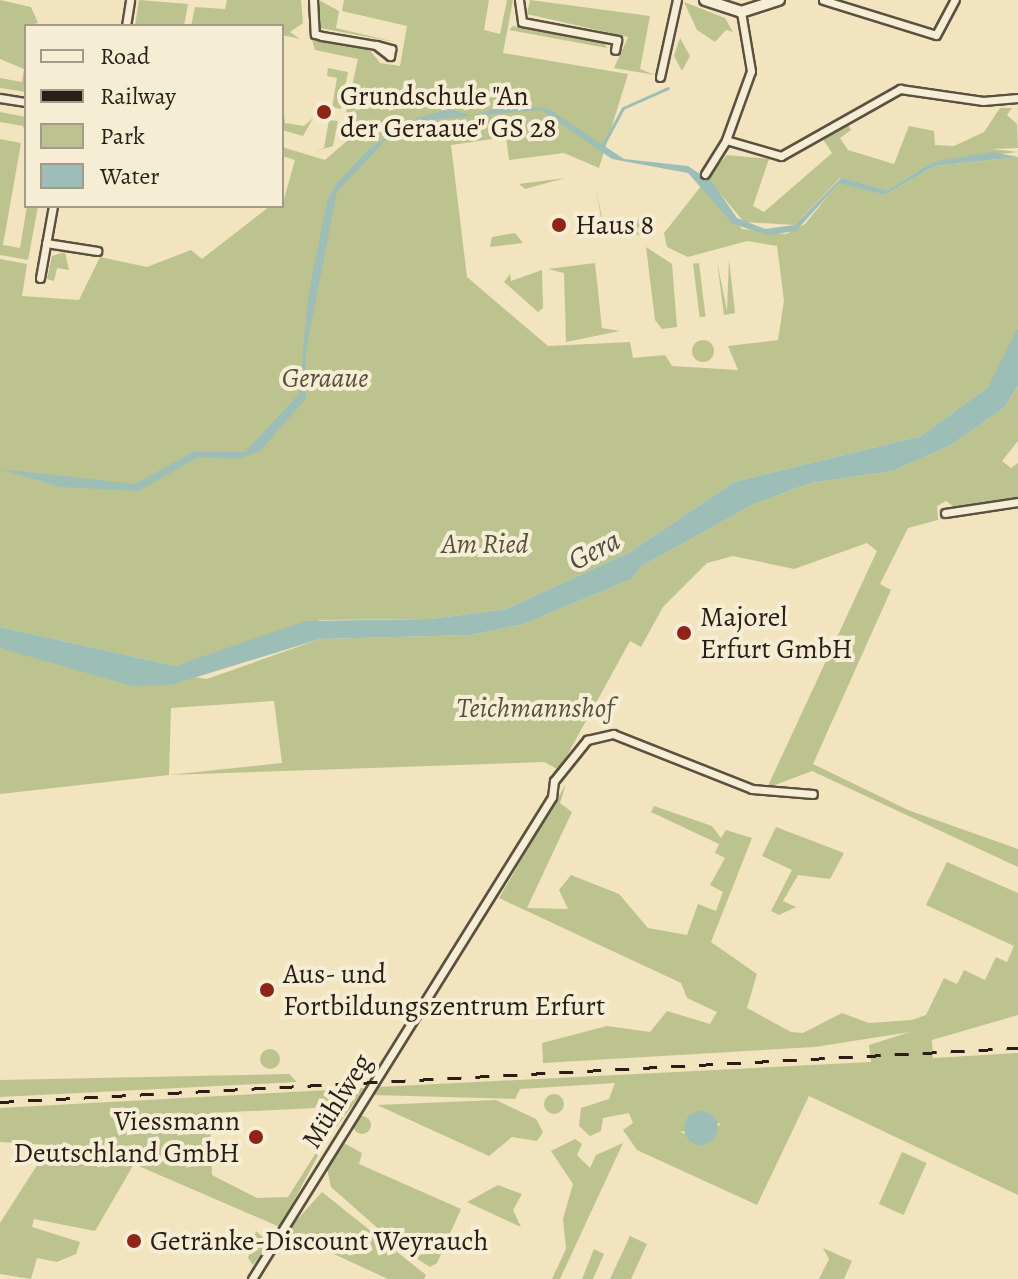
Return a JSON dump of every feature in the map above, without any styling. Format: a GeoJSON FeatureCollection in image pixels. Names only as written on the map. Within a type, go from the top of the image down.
{"type":"FeatureCollection","features":[{"type":"Feature","properties":{"kind":"street"},"geometry":{"type":"LineString","coordinates":[[126,24],[130,0]]}},
{"type":"Feature","properties":{"kind":"street"},"geometry":{"type":"LineString","coordinates":[[313,0],[315,34],[376,45]]}},
{"type":"Feature","properties":{"kind":"street"},"geometry":{"type":"LineString","coordinates":[[519,0],[522,22],[617,40],[615,50]]}},
{"type":"Feature","properties":{"kind":"street"},"geometry":{"type":"LineString","coordinates":[[660,77],[677,0]]}},
{"type":"Feature","properties":{"kind":"street"},"geometry":{"type":"LineString","coordinates":[[705,0],[741,12],[779,0]]}},
{"type":"Feature","properties":{"kind":"street"},"geometry":{"type":"LineString","coordinates":[[823,0],[936,35],[955,0]]}},
{"type":"Feature","properties":{"kind":"street"},"geometry":{"type":"LineString","coordinates":[[705,174],[726,140],[751,71],[741,12]]}},
{"type":"Feature","properties":{"kind":"street"},"geometry":{"type":"LineString","coordinates":[[726,140],[781,156],[900,89],[983,101],[1018,98]]}},
{"type":"Feature","properties":{"kind":"street"},"geometry":{"type":"LineString","coordinates":[[0,98],[24,102]]}},
{"type":"Feature","properties":{"kind":"street"},"geometry":{"type":"LineString","coordinates":[[40,278],[53,208]]}},
{"type":"Feature","properties":{"kind":"street"},"geometry":{"type":"LineString","coordinates":[[46,243],[97,251]]}},
{"type":"Feature","properties":{"kind":"street"},"geometry":{"type":"LineString","coordinates":[[945,513],[1018,502]]}},
{"type":"Feature","properties":{"kind":"street","name":"Mühlweg"},"geometry":{"type":"LineString","coordinates":[[252,1279],[552,797],[554,781],[587,740],[613,734],[752,789],[813,794]]}},
{"type":"Feature","properties":{"kind":"green space"},"geometry":{"type":"Polygon","coordinates":[[[0,0],[31,7],[38,23],[24,24],[24,69],[0,59],[0,0]]]}},
{"type":"Feature","properties":{"kind":"green space"},"geometry":{"type":"Polygon","coordinates":[[[139,0],[188,4],[184,24],[135,24],[139,0]]]}},
{"type":"Feature","properties":{"kind":"green space"},"geometry":{"type":"Polygon","coordinates":[[[227,0],[301,0],[303,23],[290,32],[300,39],[284,35],[284,24],[191,24],[195,7],[225,9],[227,0]]]}},
{"type":"Feature","properties":{"kind":"green space"},"geometry":{"type":"Polygon","coordinates":[[[319,0],[339,11],[336,28],[395,42],[320,28],[319,0]]]}},
{"type":"Feature","properties":{"kind":"green space"},"geometry":{"type":"Polygon","coordinates":[[[344,0],[489,0],[484,30],[500,34],[507,0],[513,0],[503,53],[628,74],[599,168],[564,153],[509,160],[506,137],[451,145],[467,277],[548,346],[630,342],[633,358],[665,355],[672,366],[738,370],[728,346],[778,340],[784,301],[777,246],[747,241],[688,257],[667,247],[664,233],[702,185],[742,229],[786,234],[805,224],[839,182],[884,195],[935,166],[1018,157],[1018,327],[1004,364],[988,387],[921,436],[734,482],[630,552],[506,609],[431,619],[320,620],[175,666],[0,627],[0,259],[27,264],[22,296],[79,300],[100,257],[147,267],[191,250],[202,259],[267,208],[284,208],[295,160],[284,157],[284,148],[325,160],[355,134],[342,131],[358,59],[315,50],[311,37],[369,49],[380,63],[400,66],[407,26],[342,11],[344,0]]]}},
{"type":"Feature","properties":{"kind":"green space"},"geometry":{"type":"Polygon","coordinates":[[[530,0],[650,16],[640,69],[655,75],[614,68],[628,37],[527,14],[530,0]]]}},
{"type":"Feature","properties":{"kind":"green space"},"geometry":{"type":"Polygon","coordinates":[[[684,2],[725,18],[733,32],[726,30],[715,42],[697,30],[684,2]]]}},
{"type":"Feature","properties":{"kind":"green space"},"geometry":{"type":"Polygon","coordinates":[[[513,26],[604,42],[607,48],[509,30],[513,26]]]}},
{"type":"Feature","properties":{"kind":"green space"},"geometry":{"type":"Polygon","coordinates":[[[680,38],[690,56],[682,71],[674,56],[680,38]]]}},
{"type":"Feature","properties":{"kind":"green space"},"geometry":{"type":"Polygon","coordinates":[[[328,68],[348,72],[341,109],[332,107],[337,78],[327,76],[328,68]]]}},
{"type":"Feature","properties":{"kind":"green space"},"geometry":{"type":"Polygon","coordinates":[[[24,69],[24,92],[0,88],[0,78],[22,82],[24,69]]]}},
{"type":"Feature","properties":{"kind":"green space"},"geometry":{"type":"Polygon","coordinates":[[[1000,108],[1012,108],[1007,115],[1017,124],[1018,148],[992,149],[1018,152],[932,162],[888,190],[840,178],[795,225],[744,222],[707,178],[727,155],[769,159],[753,206],[764,212],[832,153],[822,138],[847,123],[851,130],[840,138],[848,150],[894,164],[909,126],[934,131],[935,145],[954,146],[984,132],[1000,108]]]}},
{"type":"Feature","properties":{"kind":"green space"},"geometry":{"type":"Polygon","coordinates":[[[0,112],[24,117],[24,129],[23,126],[0,122],[0,112]]]}},
{"type":"Feature","properties":{"kind":"green space"},"geometry":{"type":"Polygon","coordinates":[[[284,115],[285,123],[304,126],[313,118],[303,136],[284,131],[284,115]]]}},
{"type":"Feature","properties":{"kind":"green space"},"geometry":{"type":"Polygon","coordinates":[[[329,120],[338,121],[333,146],[313,152],[324,148],[329,120]]]}},
{"type":"Feature","properties":{"kind":"green space"},"geometry":{"type":"Polygon","coordinates":[[[0,139],[21,143],[3,245],[20,248],[27,208],[38,208],[28,260],[0,255],[0,139]]]}},
{"type":"Feature","properties":{"kind":"green space"},"geometry":{"type":"Polygon","coordinates":[[[565,178],[525,189],[519,184],[565,178]]]}},
{"type":"Feature","properties":{"kind":"green space"},"geometry":{"type":"Polygon","coordinates":[[[596,188],[602,218],[634,226],[640,217],[653,227],[645,237],[602,224],[596,188]]]}},
{"type":"Feature","properties":{"kind":"green space"},"geometry":{"type":"Polygon","coordinates":[[[515,233],[523,243],[490,247],[492,237],[515,233]]]}},
{"type":"Feature","properties":{"kind":"green space"},"geometry":{"type":"Polygon","coordinates":[[[646,247],[672,264],[677,327],[662,329],[655,320],[646,247]]]}},
{"type":"Feature","properties":{"kind":"green space"},"geometry":{"type":"Polygon","coordinates":[[[65,252],[69,270],[57,268],[54,281],[47,279],[52,256],[65,252]]]}},
{"type":"Feature","properties":{"kind":"green space"},"geometry":{"type":"Polygon","coordinates":[[[729,259],[735,313],[724,315],[717,261],[727,311],[729,259]]]}},
{"type":"Feature","properties":{"kind":"green space"},"geometry":{"type":"Polygon","coordinates":[[[595,263],[602,328],[620,331],[566,342],[564,273],[548,269],[595,263]]]}},
{"type":"Feature","properties":{"kind":"green space"},"geometry":{"type":"Polygon","coordinates":[[[699,263],[706,317],[700,317],[693,264],[699,263]]]}},
{"type":"Feature","properties":{"kind":"green space"},"geometry":{"type":"Polygon","coordinates":[[[542,270],[543,308],[538,312],[504,282],[510,274],[511,281],[542,270]]]}},
{"type":"Feature","properties":{"kind":"green space"},"geometry":{"type":"Polygon","coordinates":[[[703,340],[711,343],[714,351],[711,359],[703,362],[695,359],[692,351],[695,343],[703,340]]]}},
{"type":"Feature","properties":{"kind":"green space","name":"Teichmannshof"},"geometry":{"type":"Polygon","coordinates":[[[1018,386],[1018,441],[1002,461],[1011,468],[1018,463],[1018,498],[957,509],[946,501],[937,506],[938,520],[908,528],[880,584],[891,590],[813,764],[908,810],[1018,849],[1018,867],[812,771],[767,788],[877,551],[867,543],[794,569],[733,556],[707,563],[663,607],[641,647],[630,641],[559,770],[544,762],[169,775],[0,794],[0,648],[207,679],[320,639],[471,635],[524,624],[632,579],[642,566],[754,504],[811,483],[893,471],[951,445],[1004,408],[1018,386]],[[274,701],[171,708],[169,775],[282,763],[274,701]]]}},
{"type":"Feature","properties":{"kind":"green space"},"geometry":{"type":"Polygon","coordinates":[[[566,784],[560,803],[572,812],[527,908],[568,909],[559,890],[571,875],[619,894],[648,928],[687,935],[698,904],[716,911],[723,892],[710,885],[725,858],[715,853],[719,844],[651,812],[654,806],[712,826],[721,838],[726,830],[752,838],[711,942],[757,974],[747,1008],[791,1032],[803,1033],[842,1013],[869,1023],[912,1020],[926,1015],[944,978],[957,984],[964,970],[985,980],[996,957],[1007,962],[1014,946],[926,905],[947,862],[1018,893],[1018,1015],[932,1040],[933,1058],[1018,1053],[1018,1195],[809,1096],[757,1205],[637,1150],[623,1130],[633,1123],[629,1113],[603,1118],[601,1131],[590,1136],[579,1126],[581,1108],[609,1099],[615,1083],[520,1089],[515,1099],[373,1095],[378,1087],[871,1062],[869,1045],[910,1032],[815,1047],[543,1063],[542,1043],[607,1026],[650,1032],[667,1011],[710,1024],[717,1012],[687,998],[681,983],[499,898],[566,784]],[[721,1123],[680,1132],[706,1141],[721,1123]]]}},
{"type":"Feature","properties":{"kind":"green space"},"geometry":{"type":"Polygon","coordinates":[[[776,827],[844,853],[830,879],[798,875],[783,901],[796,907],[779,915],[771,911],[792,870],[762,856],[776,827]]]}},
{"type":"Feature","properties":{"kind":"green space"},"geometry":{"type":"Polygon","coordinates":[[[270,1049],[277,1052],[280,1059],[277,1066],[270,1069],[263,1066],[260,1059],[263,1052],[270,1049]]]}},
{"type":"Feature","properties":{"kind":"green space"},"geometry":{"type":"Polygon","coordinates":[[[289,1074],[297,1082],[0,1097],[0,1080],[289,1074]]]}},
{"type":"Feature","properties":{"kind":"green space"},"geometry":{"type":"Polygon","coordinates":[[[366,1088],[330,1135],[324,1130],[330,1133],[344,1112],[335,1107],[210,1113],[212,1175],[257,1198],[288,1197],[319,1148],[314,1144],[323,1146],[280,1227],[134,1164],[95,1231],[34,1219],[32,1227],[80,1242],[76,1254],[57,1262],[37,1258],[31,1279],[0,1274],[0,1223],[50,1145],[0,1142],[0,1108],[366,1088]]]}},
{"type":"Feature","properties":{"kind":"green space"},"geometry":{"type":"Polygon","coordinates":[[[554,1094],[561,1097],[564,1104],[561,1111],[554,1114],[547,1111],[544,1104],[547,1097],[554,1094]]]}},
{"type":"Feature","properties":{"kind":"green space"},"geometry":{"type":"Polygon","coordinates":[[[496,1100],[536,1119],[543,1132],[537,1141],[512,1137],[489,1156],[377,1105],[496,1100]]]}},
{"type":"Feature","properties":{"kind":"green space"},"geometry":{"type":"Polygon","coordinates":[[[362,1116],[371,1125],[362,1134],[353,1125],[362,1116]]]}},
{"type":"Feature","properties":{"kind":"green space"},"geometry":{"type":"Polygon","coordinates":[[[575,1139],[582,1144],[577,1155],[590,1168],[596,1155],[623,1143],[560,1279],[552,1279],[566,1249],[563,1219],[573,1184],[551,1151],[575,1139]]]}},
{"type":"Feature","properties":{"kind":"green space"},"geometry":{"type":"Polygon","coordinates":[[[344,1143],[362,1153],[359,1164],[461,1209],[437,1263],[430,1267],[399,1247],[331,1187],[327,1169],[344,1143]]]}},
{"type":"Feature","properties":{"kind":"green space"},"geometry":{"type":"Polygon","coordinates":[[[902,1152],[927,1163],[903,1215],[879,1204],[902,1152]]]}},
{"type":"Feature","properties":{"kind":"green space"},"geometry":{"type":"Polygon","coordinates":[[[498,1185],[522,1194],[513,1210],[521,1227],[467,1202],[498,1185]]]}},
{"type":"Feature","properties":{"kind":"green space"},"geometry":{"type":"Polygon","coordinates":[[[322,1192],[426,1275],[424,1279],[388,1279],[286,1232],[322,1192]]]}},
{"type":"Feature","properties":{"kind":"green space"},"geometry":{"type":"Polygon","coordinates":[[[256,1231],[269,1243],[253,1265],[248,1258],[256,1231]]]}},
{"type":"Feature","properties":{"kind":"green space"},"geometry":{"type":"Polygon","coordinates":[[[630,1236],[647,1244],[631,1279],[610,1279],[630,1236]]]}},
{"type":"Feature","properties":{"kind":"green space"},"geometry":{"type":"Polygon","coordinates":[[[823,1248],[852,1261],[844,1279],[819,1279],[829,1259],[823,1248]]]}},
{"type":"Feature","properties":{"kind":"green space"},"geometry":{"type":"Polygon","coordinates":[[[594,1249],[604,1254],[593,1279],[582,1279],[594,1249]]]}},
{"type":"Feature","properties":{"kind":"water"},"geometry":{"type":"Polygon","coordinates":[[[508,104],[549,109],[624,159],[688,166],[712,182],[737,218],[765,229],[795,225],[841,178],[888,190],[932,162],[992,152],[1018,157],[935,166],[884,195],[839,183],[796,231],[767,235],[733,224],[688,173],[612,159],[541,110],[472,116],[508,104]]]}},
{"type":"Feature","properties":{"kind":"water"},"geometry":{"type":"Polygon","coordinates":[[[449,109],[472,116],[426,120],[385,141],[337,192],[306,350],[306,399],[260,451],[237,459],[198,457],[139,491],[60,487],[0,469],[135,484],[193,452],[245,452],[299,394],[308,297],[327,201],[337,183],[371,147],[417,118],[449,109]]]}},
{"type":"Feature","properties":{"kind":"water"},"geometry":{"type":"Polygon","coordinates":[[[1018,327],[1018,386],[1004,408],[951,445],[893,471],[811,483],[754,504],[642,566],[632,579],[524,624],[471,635],[320,639],[171,685],[132,686],[0,648],[0,627],[175,666],[305,621],[431,619],[506,609],[630,552],[734,482],[921,436],[988,387],[1018,327]]]}},
{"type":"Feature","properties":{"kind":"water"},"geometry":{"type":"Polygon","coordinates":[[[701,1111],[713,1116],[718,1128],[713,1140],[701,1145],[689,1140],[684,1128],[689,1116],[701,1111]]]}},
{"type":"Feature","properties":{"kind":"waterway"},"geometry":{"type":"LineString","coordinates":[[603,145],[623,108],[668,88]]}},
{"type":"Feature","properties":{"kind":"railway"},"geometry":{"type":"LineString","coordinates":[[0,1102],[1018,1048]]}},
{"type":"Feature","properties":{"kind":"place","name":"Grundschule \"An der Geraaue\" GS 28"},"geometry":{"type":"Point","coordinates":[324,112]}},
{"type":"Feature","properties":{"kind":"place","name":"Haus 8"},"geometry":{"type":"Point","coordinates":[559,225]}},
{"type":"Feature","properties":{"kind":"place","name":"Majorel Erfurt GmbH"},"geometry":{"type":"Point","coordinates":[684,633]}},
{"type":"Feature","properties":{"kind":"place","name":"Aus- und Fortbildungszentrum Erfurt"},"geometry":{"type":"Point","coordinates":[267,990]}},
{"type":"Feature","properties":{"kind":"place","name":"Viessmann Deutschland GmbH"},"geometry":{"type":"Point","coordinates":[256,1137]}},
{"type":"Feature","properties":{"kind":"place","name":"Getränke-Discount Weyrauch"},"geometry":{"type":"Point","coordinates":[134,1241]}},
{"type":"Feature","properties":{"kind":"park label","name":"Geraaue"},"geometry":{"type":"Point","coordinates":[325,378]}},
{"type":"Feature","properties":{"kind":"park label","name":"Am Ried"},"geometry":{"type":"Point","coordinates":[485,544]}},
{"type":"Feature","properties":{"kind":"water label","name":"Gera"},"geometry":{"type":"Point","coordinates":[594,550]}}]}
